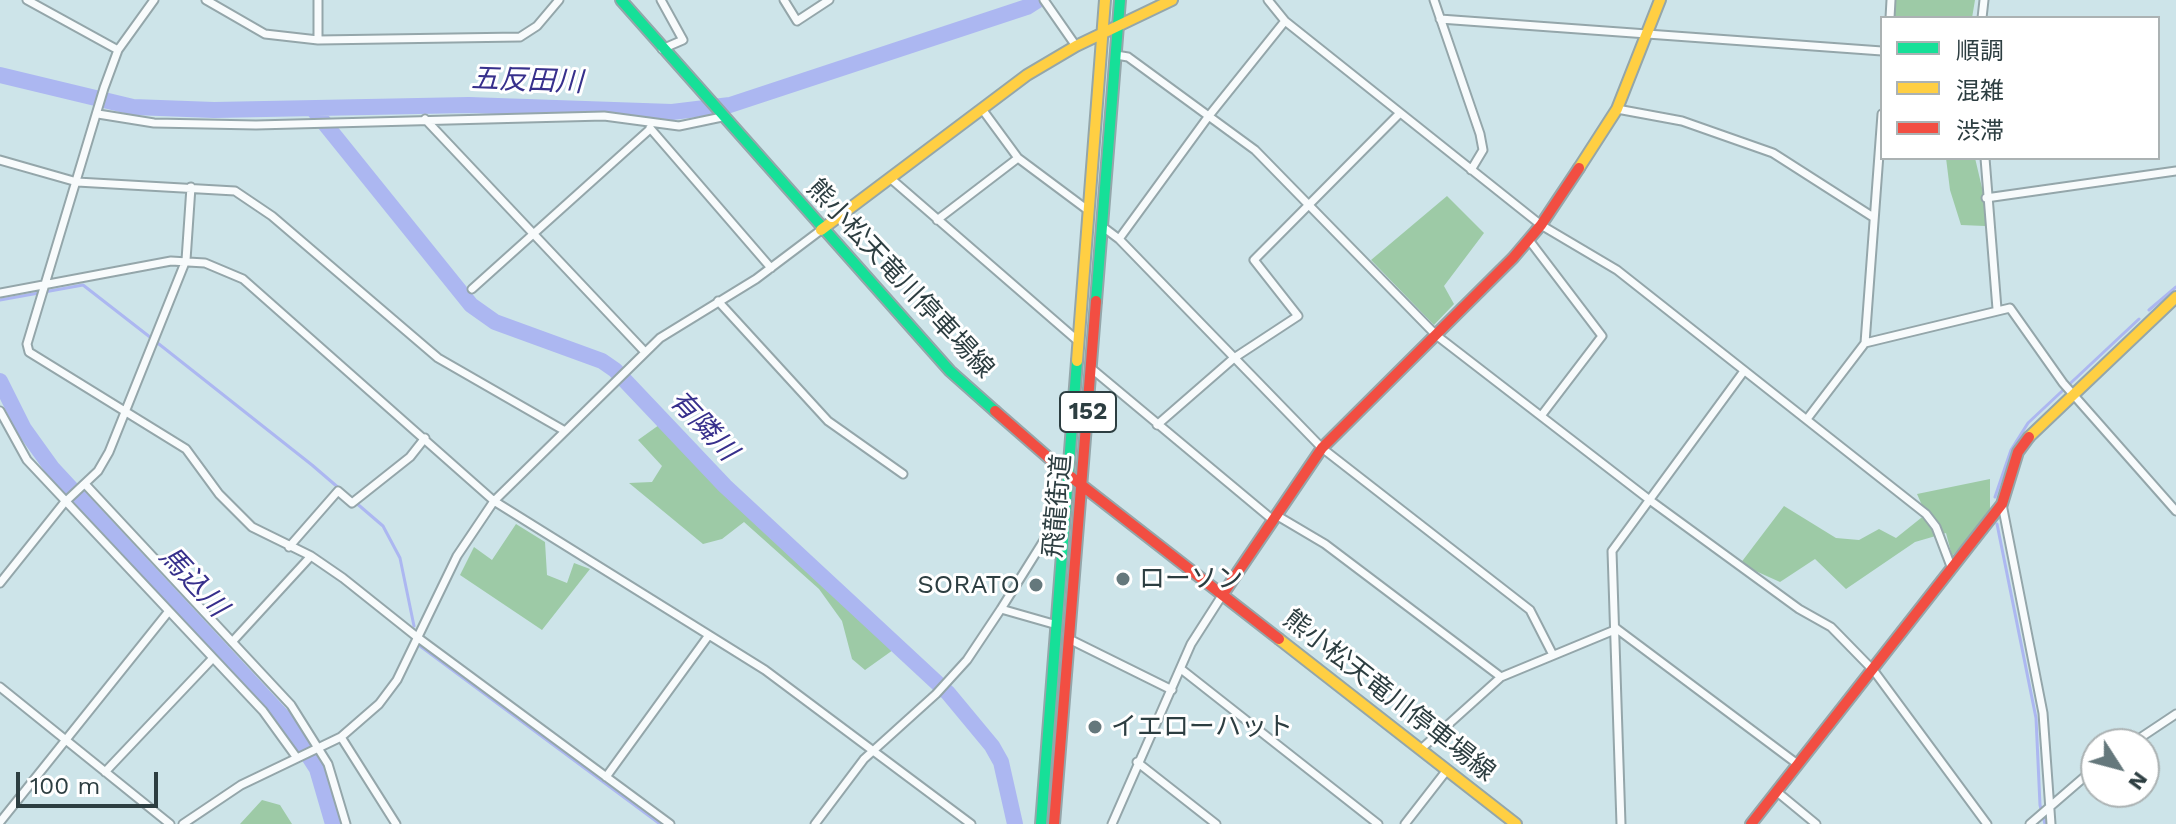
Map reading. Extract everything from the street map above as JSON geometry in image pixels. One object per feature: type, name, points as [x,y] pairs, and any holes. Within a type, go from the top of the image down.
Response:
[{"type":"main road","name":"熊小松天竜川停車場線","points":[[621,0],[821,230],[950,371],[1066,473],[1081,481],[1516,824]]},
{"type":"main road","name":"飛龍街道","points":[[1041,824],[1066,473],[1091,213],[1105,0]]},
{"type":"main road","name":"飛龍街道","points":[[1054,824],[1120,0]]},
{"type":"main road","points":[[821,230],[1027,75],[1076,46],[1172,0]]},
{"type":"main road","points":[[1223,594],[1322,448],[1541,225],[1617,109],[1660,0]]},
{"type":"main road","points":[[1751,824],[1796,763],[1953,572],[2002,504],[2018,452],[2036,426],[2068,388],[2176,297]]},
{"type":"street","points":[[27,0],[118,50]]},
{"type":"street","points":[[154,0],[118,50],[104,88],[27,344],[29,352],[186,449],[219,494],[252,527],[311,556],[670,824]]},
{"type":"street","points":[[206,0],[265,34],[318,40],[520,37],[537,26],[559,0]]},
{"type":"street","points":[[318,0],[318,40]]},
{"type":"street","points":[[661,0],[683,40],[662,49]]},
{"type":"street","points":[[784,0],[797,21],[829,0]]},
{"type":"street","points":[[1268,0],[1285,21],[1541,225],[1617,270],[1926,514],[1936,527],[1953,572]]},
{"type":"street","points":[[1434,0],[1480,134],[1483,150],[1471,170]]},
{"type":"street","points":[[1046,2],[1076,46]]},
{"type":"street","points":[[1440,19],[1880,51]]},
{"type":"street","points":[[1119,239],[1208,117],[1285,21]]},
{"type":"street","points":[[1116,55],[1128,57],[1255,150],[1436,335],[1651,501],[1799,609],[1831,627],[1874,671],[1987,824]]},
{"type":"street","points":[[982,109],[1018,158],[1091,213]]},
{"type":"street","points":[[1617,109],[1682,121],[1773,153],[1873,217]]},
{"type":"street","points":[[1157,425],[1234,358],[1298,316],[1254,260],[1400,113]]},
{"type":"street","points":[[98,114],[154,123],[604,116],[650,126],[679,126],[721,115]]},
{"type":"street","points":[[425,119],[645,352]]},
{"type":"street","points":[[472,289],[650,126]]},
{"type":"street","points":[[650,126],[771,268]]},
{"type":"street","points":[[1807,419],[1865,343],[1880,137]]},
{"type":"street","points":[[937,220],[1018,158]]},
{"type":"street","points":[[0,160],[77,182],[235,191],[250,200],[438,358],[565,431]]},
{"type":"street","points":[[1985,160],[1997,309]]},
{"type":"street","points":[[1986,198],[2176,171]]},
{"type":"street","points":[[890,178],[1080,342]]},
{"type":"street","points":[[0,583],[109,452],[186,260],[191,187]]},
{"type":"street","points":[[1101,226],[1119,239],[1322,448],[1530,610],[1553,655]]},
{"type":"street","points":[[183,824],[241,785],[341,737],[379,704],[397,680],[457,556],[494,501],[675,326],[771,268],[821,230]]},
{"type":"street","points":[[1529,240],[1602,336],[1541,416]]},
{"type":"street","points":[[0,293],[186,260],[223,269],[260,291],[494,501],[765,670],[971,824]]},
{"type":"street","points":[[718,301],[828,421],[903,474]]},
{"type":"street","points":[[1865,343],[2010,308],[2068,388],[2176,511]]},
{"type":"street","points":[[1092,369],[1157,425],[1274,517],[1325,544],[1501,677]]},
{"type":"street","points":[[1621,824],[1616,750],[1617,629],[1612,551],[1744,371]]},
{"type":"street","points":[[0,411],[27,460],[64,503],[263,711],[297,758]]},
{"type":"street","points":[[289,547],[338,491],[355,499],[395,469],[425,438]]},
{"type":"street","points":[[84,484],[291,705],[318,748],[338,790],[346,824]]},
{"type":"street","points":[[2002,504],[2043,713],[2044,811],[2051,824]]},
{"type":"street","points":[[815,824],[874,749],[948,682],[1001,609],[1046,537],[1063,519]]},
{"type":"street","points":[[232,642],[311,556]]},
{"type":"street","points":[[1112,824],[1137,762],[1203,623],[1223,594]]},
{"type":"street","points":[[1001,609],[1057,625]]},
{"type":"street","points":[[0,822],[3,811],[65,743],[169,611]]},
{"type":"street","points":[[1421,749],[1501,677],[1617,629]]},
{"type":"street","points":[[1617,629],[1796,763]]},
{"type":"street","points":[[606,777],[709,635]]},
{"type":"street","points":[[1069,639],[1172,690]]},
{"type":"street","points":[[105,772],[213,658]]},
{"type":"street","points":[[1181,669],[1378,824]]},
{"type":"street","points":[[0,687],[65,743],[170,824]]},
{"type":"street","points":[[2155,728],[2176,714]]},
{"type":"street","points":[[341,737],[396,824]]},
{"type":"street","points":[[1137,762],[1216,824]]},
{"type":"street","points":[[1405,824],[1447,770]]},
{"type":"street","points":[[2030,824],[2080,781]]},
{"type":"street","points":[[1776,791],[1816,824]]},
{"type":"green space","points":[[1891,0],[1975,0],[1972,16],[1890,16]]},
{"type":"green space","points":[[1946,160],[1975,160],[1987,209],[1985,226],[1961,225],[1950,190]]},
{"type":"green space","points":[[1447,196],[1484,233],[1444,286],[1454,304],[1434,325],[1371,260]]},
{"type":"green space","points":[[659,425],[893,650],[865,670],[852,659],[842,621],[819,589],[744,522],[722,539],[703,544],[629,483],[652,482],[662,466],[638,440]]},
{"type":"green space","points":[[1990,479],[1990,514],[1952,556],[1946,533],[1915,542],[1846,589],[1815,559],[1780,582],[1740,564],[1784,506],[1836,538],[1859,540],[1879,529],[1896,538],[1926,514],[1917,494]]},
{"type":"green space","points":[[516,524],[545,542],[547,575],[567,583],[574,563],[590,569],[542,630],[460,575],[474,547],[492,560]]},
{"type":"green space","points":[[262,800],[280,805],[292,824],[240,824]]},
{"type":"waterway","name":"五反田川","points":[[0,75],[133,107],[214,110],[469,105],[672,112],[730,105],[1027,7],[1038,0]]},
{"type":"waterway","name":"有隣川","points":[[313,109],[471,305],[495,322],[602,361],[615,370],[725,486],[948,693],[992,746],[1001,762],[1015,824]]},
{"type":"waterway","points":[[0,300],[83,285],[164,348],[312,465],[383,526],[400,558],[414,626]]},
{"type":"waterway","points":[[2149,310],[2176,287]]},
{"type":"waterway","points":[[1995,497],[2011,450],[2028,423],[2139,319]]},
{"type":"waterway","name":"馬込川","points":[[0,381],[24,429],[52,468],[284,718],[317,769],[333,824]]},
{"type":"waterway","points":[[1997,524],[2036,718],[2040,805],[2045,824]]},
{"type":"waterway","points":[[420,646],[660,824]]},
{"type":"traffic: fast","points":[[621,0],[950,371],[995,411]]},
{"type":"traffic: fast","points":[[1096,301],[1120,0]]},
{"type":"traffic: fast","points":[[1041,824],[1077,361]]},
{"type":"traffic: slow","points":[[1077,361],[1105,0]]},
{"type":"traffic: slow","points":[[821,230],[1027,75],[1076,46],[1172,0]]},
{"type":"traffic: slow","points":[[1579,168],[1617,109],[1660,0]]},
{"type":"traffic: slow","points":[[2029,437],[2176,297]]},
{"type":"traffic: slow","points":[[1279,639],[1516,824]]},
{"type":"traffic: jam","points":[[1223,594],[1322,448],[1513,258],[1541,225],[1579,168]]},
{"type":"traffic: jam","points":[[1054,824],[1096,301]]},
{"type":"traffic: jam","points":[[995,411],[1066,473],[1279,639]]},
{"type":"traffic: jam","points":[[1751,824],[2002,504],[2018,452],[2029,437]]},
{"type":"place","name":"ローソン","points":[[1123,579]]},
{"type":"place","name":"SORATO","points":[[1036,585]]},
{"type":"place","name":"イエローハット","points":[[1095,727]]}]
